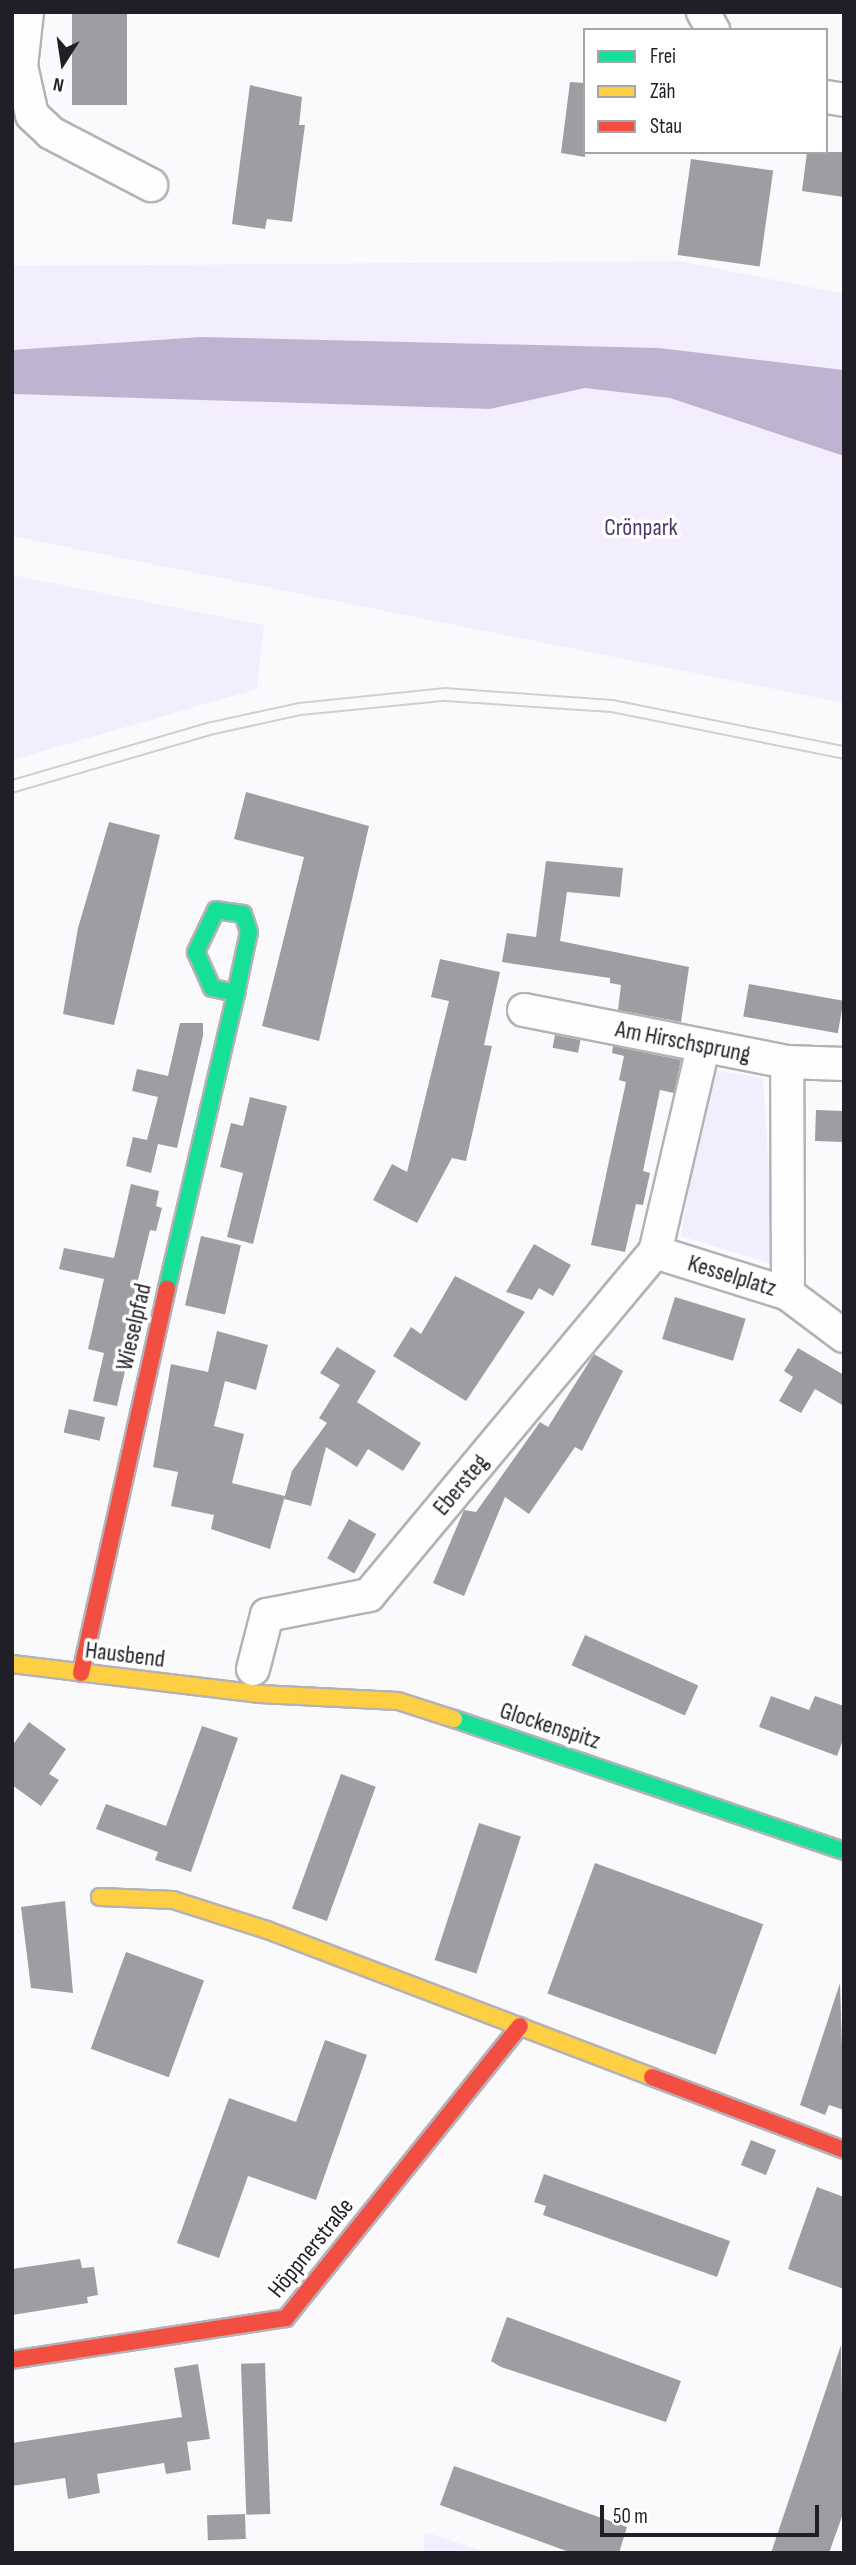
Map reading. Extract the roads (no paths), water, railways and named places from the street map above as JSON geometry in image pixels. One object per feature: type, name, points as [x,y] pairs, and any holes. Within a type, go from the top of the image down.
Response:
[{"type":"street","points":[[27,12],[21,66],[32,115],[51,133],[151,185]]},
{"type":"street","points":[[703,12],[712,28]]},
{"type":"street","name":"Wieselpfad","points":[[81,1673],[236,993],[249,932],[243,914],[216,910],[196,953],[212,988],[236,993]]},
{"type":"street","name":"Am Hirschsprung","points":[[524,1010],[703,1048],[787,1062],[844,1064]]},
{"type":"street","name":"Kesselplatz","points":[[703,1048],[656,1252],[788,1294],[787,1062]]},
{"type":"street","name":"Ebersteg","points":[[243,1680],[267,1615],[369,1595],[656,1252]]},
{"type":"street","points":[[788,1294],[844,1336]]},
{"type":"street","name":"Hausbend","points":[[12,1664],[81,1673],[243,1680]]},
{"type":"street","name":"Glockenspitz","points":[[243,1680],[398,1701],[671,1788],[844,1851]]},
{"type":"street","points":[[100,1897],[173,1900],[267,1930],[844,2150]]},
{"type":"street","name":"Höppnerstraße","points":[[12,2360],[286,2318],[520,2026]]},
{"type":"tram line","points":[[12,780],[207,723],[299,703],[445,688],[613,700],[844,746]]},
{"type":"tram line","points":[[12,793],[210,735],[301,715],[445,701],[611,712],[844,759]]},
{"type":"park label","name":"Crönpark","points":[[641,528]]}]
